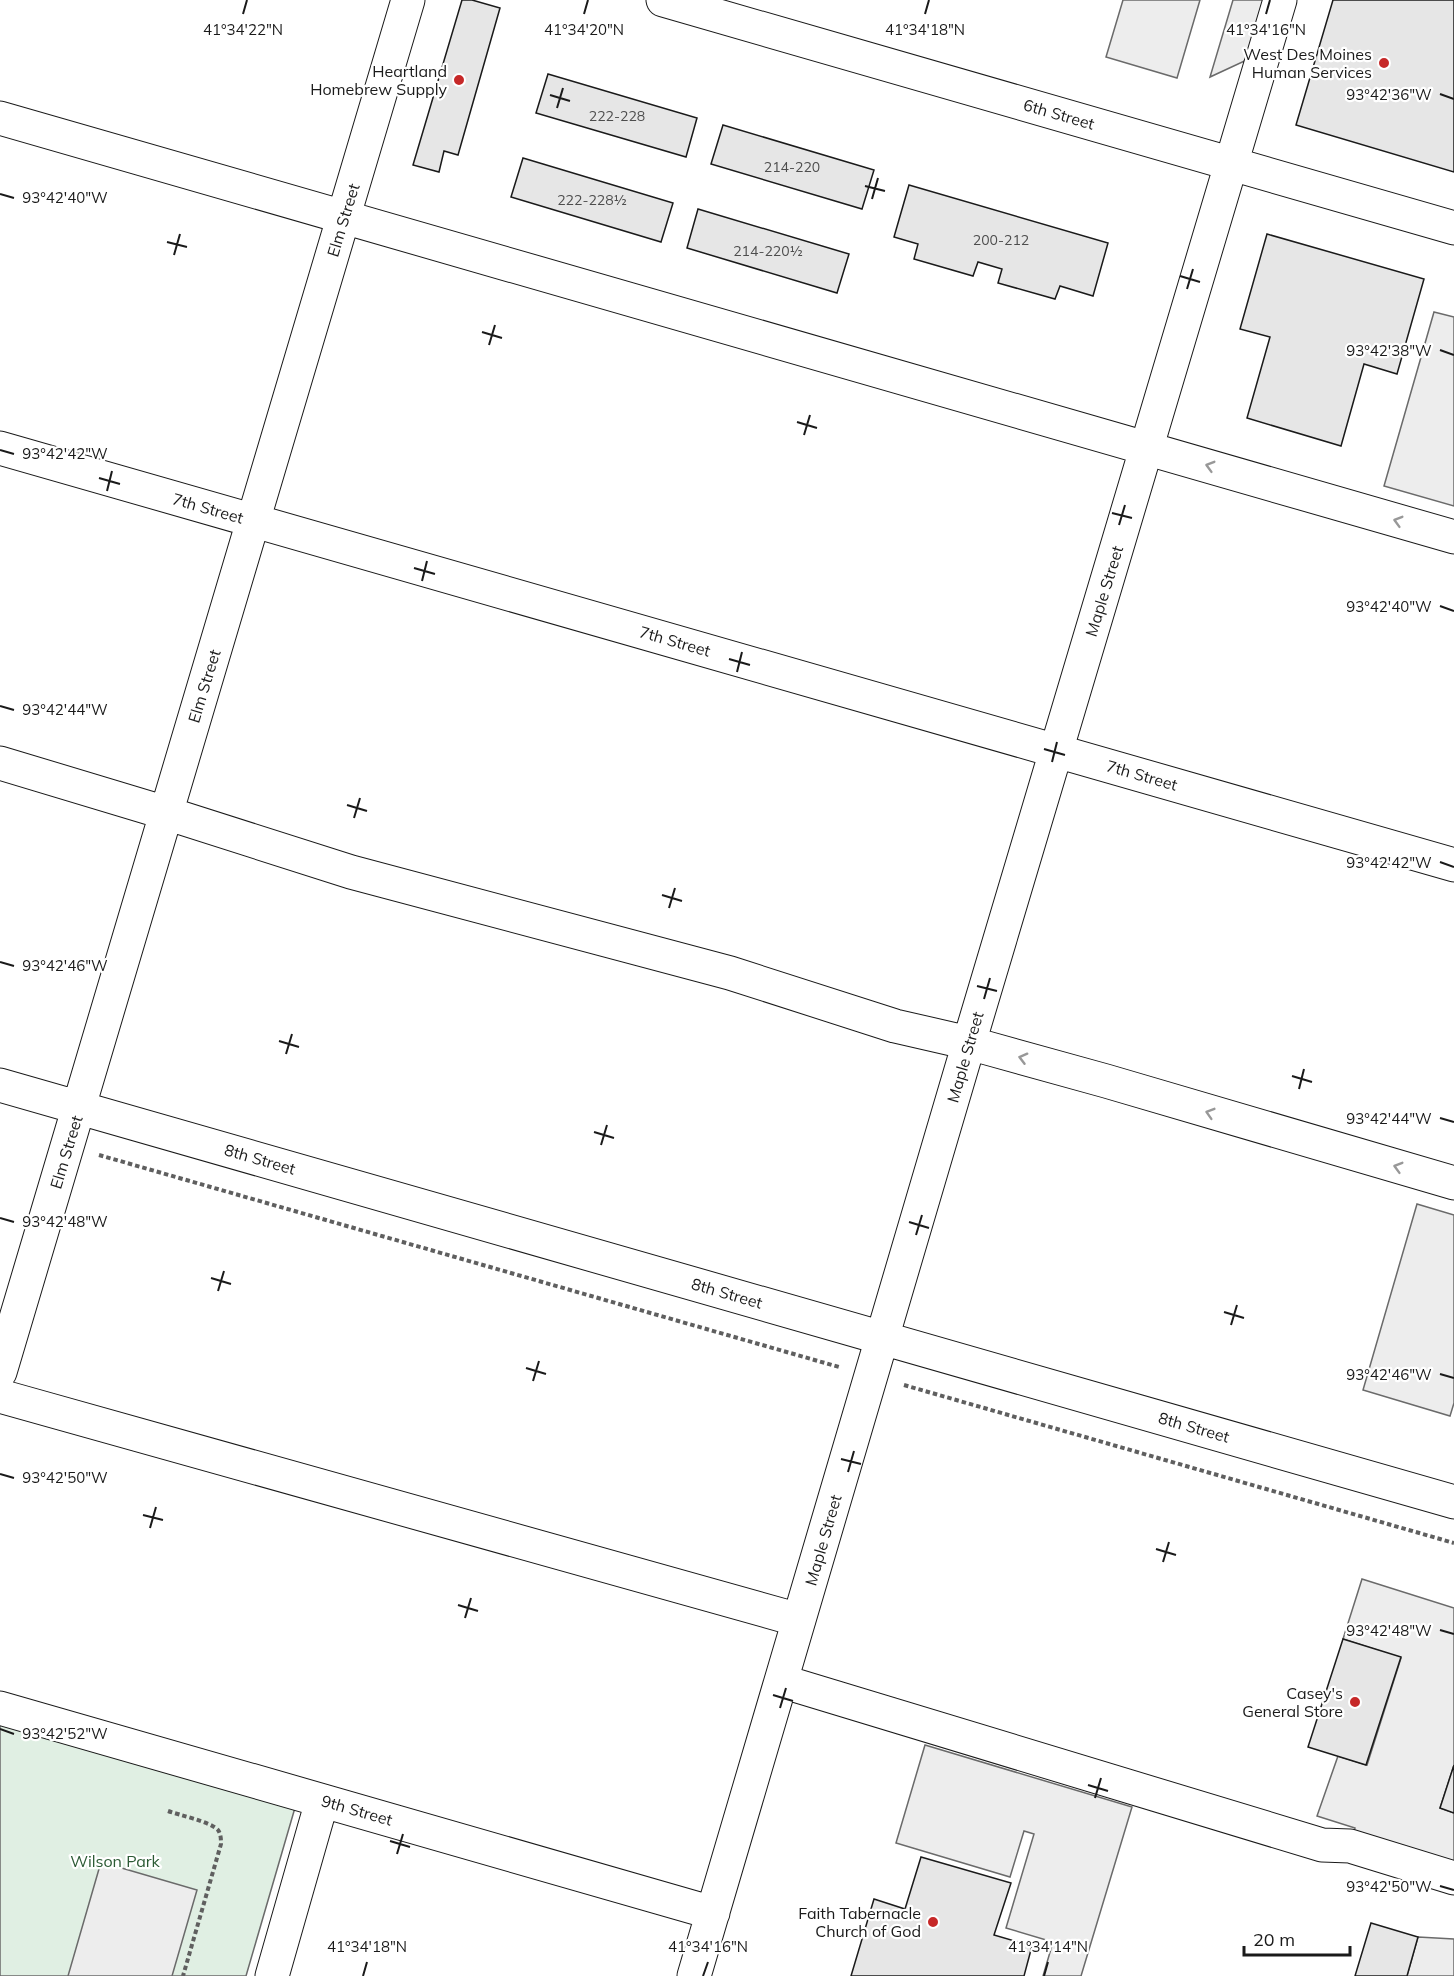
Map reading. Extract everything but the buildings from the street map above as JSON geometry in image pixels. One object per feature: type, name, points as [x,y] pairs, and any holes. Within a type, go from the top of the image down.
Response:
[{"type":"street","name":"Elm Street","points":[[0,1372],[408,0]]},
{"type":"street","name":"6th Street","points":[[663,0],[1454,228]]},
{"type":"street","name":"Maple Street","points":[[694,1976],[1280,0]]},
{"type":"street","points":[[0,118],[1454,537]]},
{"type":"street","name":"7th Street","points":[[0,448],[1454,865]]},
{"type":"street","points":[[0,763],[351,872],[730,973],[895,1026],[969,1043],[1454,1183]]},
{"type":"street","name":"8th Street","points":[[0,1085],[1454,1502]]},
{"type":"street","points":[[0,1396],[800,1620]]},
{"type":"street","points":[[781,1682],[1322,1845],[1350,1846],[1454,1878]]},
{"type":"street","name":"9th Street","points":[[0,1708],[713,1912]]},
{"type":"street","points":[[272,1976],[322,1801]]},
{"type":"path","points":[[93,1153],[848,1369]]},
{"type":"path","points":[[897,1383],[1454,1543]]},
{"type":"path","points":[[168,1811],[218,1830],[221,1844],[183,1976]]},
{"type":"green space","name":"Wilson Park","points":[[0,1708],[299,1794],[246,1976],[0,1976]]},
{"type":"shaded area","points":[[1123,0],[1200,0],[1177,78],[1106,57]]},
{"type":"shaded area","points":[[1233,0],[1280,0],[1264,52],[1210,77]]},
{"type":"shaded area","points":[[1434,312],[1454,317],[1454,506],[1384,486]]},
{"type":"shaded area","points":[[1417,1204],[1454,1215],[1454,1403],[1450,1416],[1363,1390]]},
{"type":"shaded area","points":[[1362,1579],[1454,1608],[1454,1765],[1440,1808],[1454,1813],[1454,1878],[1350,1846],[1355,1828],[1317,1816],[1338,1756],[1367,1765],[1401,1658],[1343,1639]]},
{"type":"shaded area","points":[[925,1745],[1132,1807],[1081,1976],[1043,1976],[1053,1942],[1006,1928],[1034,1834],[1024,1831],[1010,1877],[896,1843]]},
{"type":"shaded area","points":[[101,1862],[197,1890],[172,1976],[68,1976]]},
{"type":"shaded area","points":[[1418,1937],[1454,1939],[1454,1976],[1407,1976]]},
{"type":"place","name":"West Des Moines Human Services","points":[[1384,63]]},
{"type":"place","name":"Heartland Homebrew Supply","points":[[459,80]]},
{"type":"place","name":"Casey's General Store","points":[[1355,1702]]},
{"type":"place","name":"Faith Tabernacle Church of God","points":[[933,1922]]}]
